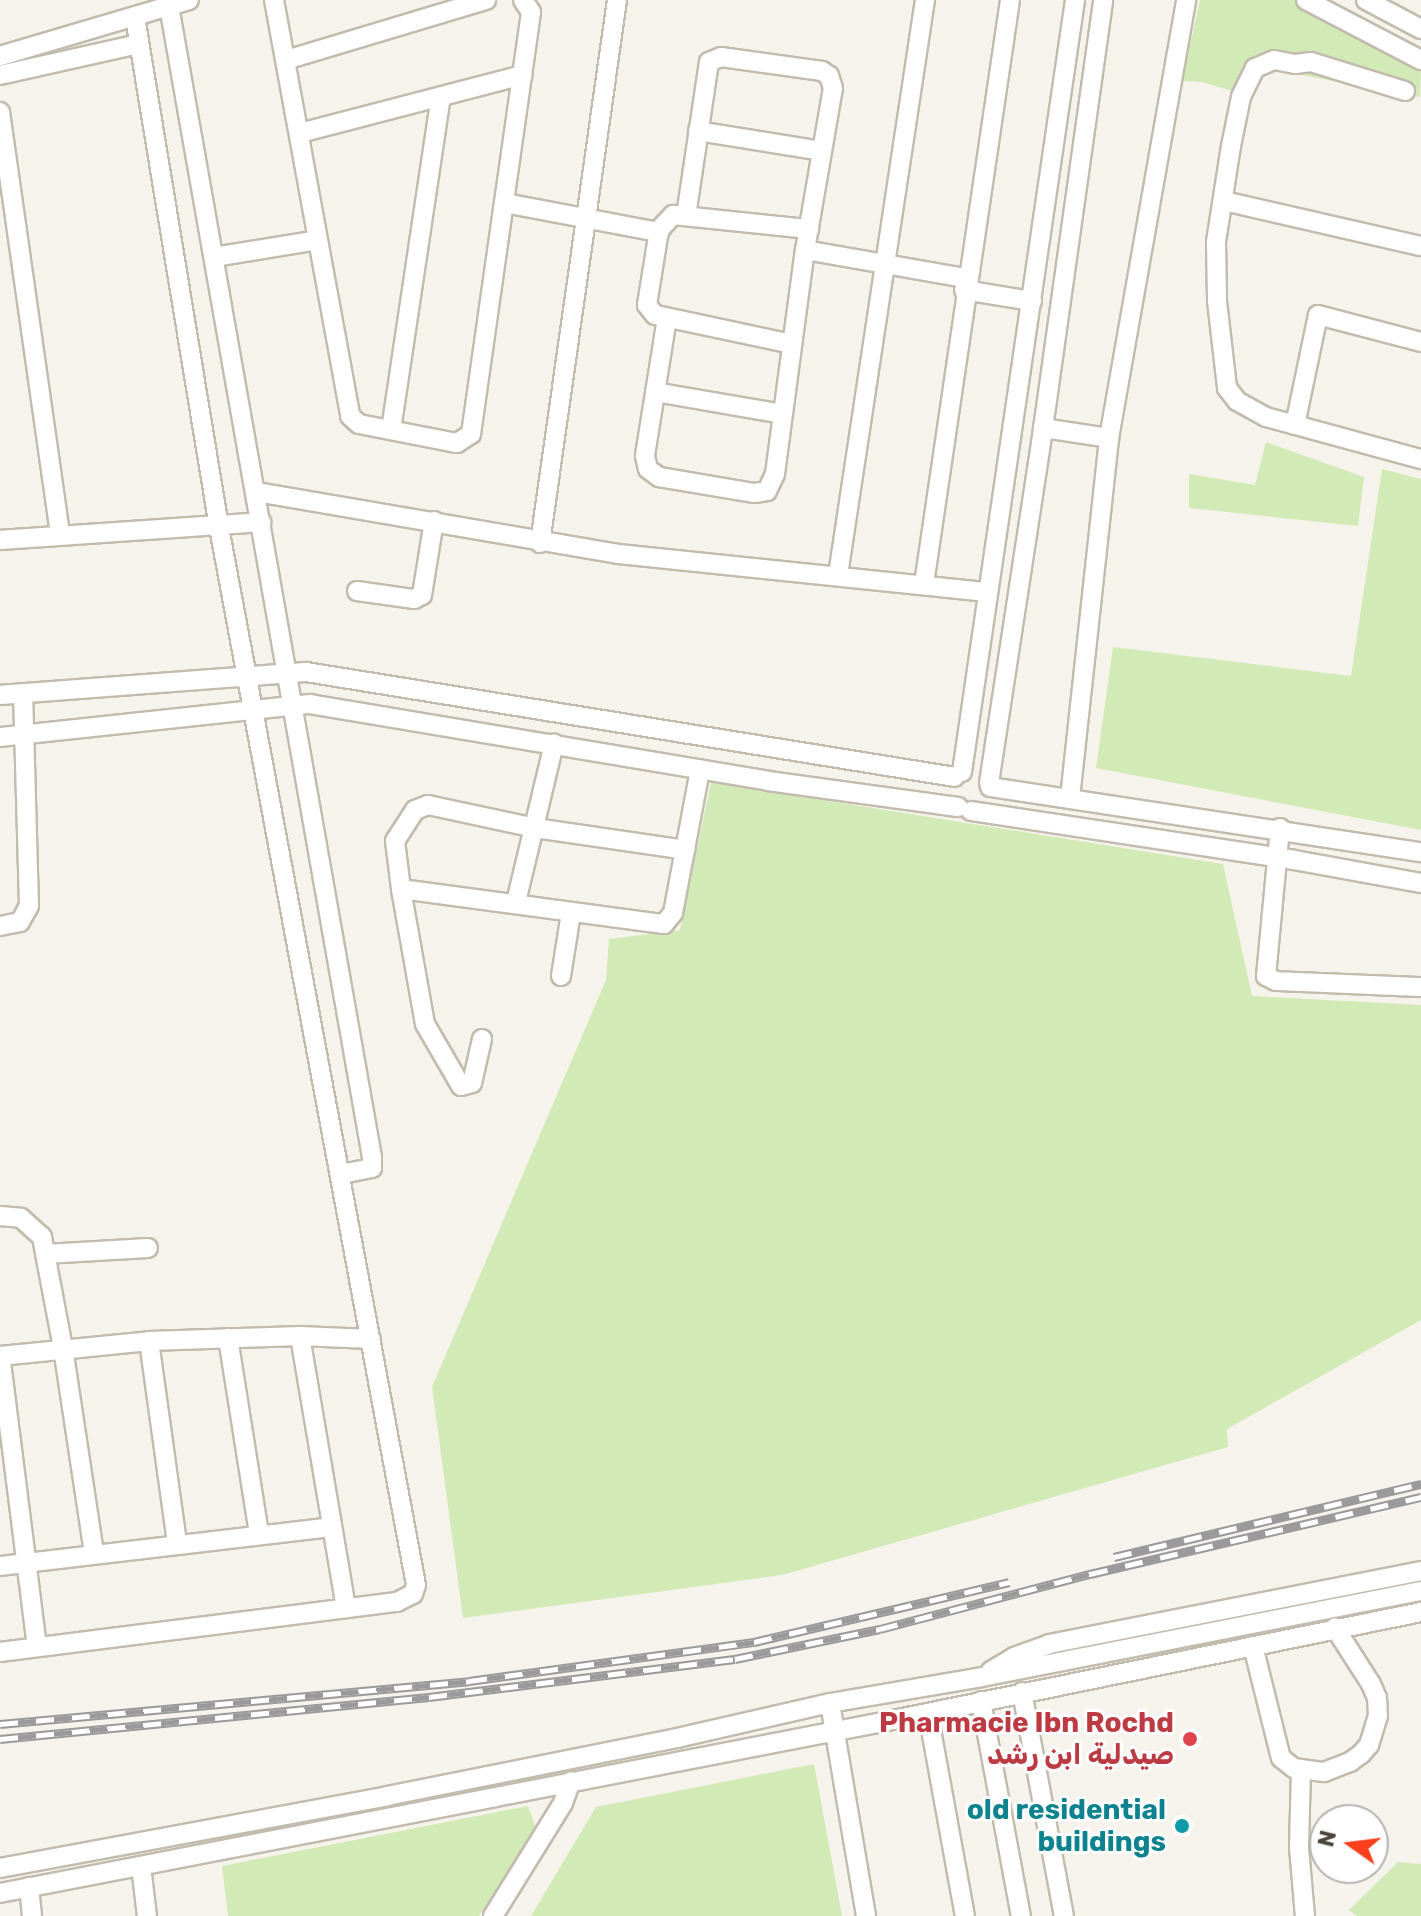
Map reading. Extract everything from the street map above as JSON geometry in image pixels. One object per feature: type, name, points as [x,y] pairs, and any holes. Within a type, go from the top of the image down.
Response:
[{"type":"street","points":[[0,56],[189,0]]},
{"type":"street","points":[[274,0],[347,410],[359,424],[457,443],[471,434],[531,12],[523,0]]},
{"type":"street","points":[[286,60],[486,0]]},
{"type":"street","points":[[540,543],[617,0]]},
{"type":"street","points":[[838,575],[925,0]]},
{"type":"street","points":[[924,584],[965,284],[1010,0]]},
{"type":"street","points":[[964,809],[950,796],[958,774],[988,592],[1075,0]]},
{"type":"street","points":[[964,809],[988,800],[1103,0]]},
{"type":"street","points":[[1070,798],[1109,438],[1186,0]]},
{"type":"street","points":[[1366,0],[1421,29]]},
{"type":"street","points":[[1314,2],[1421,60]]},
{"type":"street","points":[[169,6],[256,492],[290,706],[372,1157],[372,1168],[340,1174]]},
{"type":"street","points":[[0,1652],[406,1600],[416,1585],[219,527],[135,17]]},
{"type":"street","points":[[0,75],[139,44]]},
{"type":"street","points":[[667,318],[645,462],[653,474],[755,493],[767,491],[774,481],[805,250],[833,84],[829,76],[822,71],[726,57],[712,59],[707,66],[686,215]]},
{"type":"street","points":[[1405,91],[1311,62],[1274,60],[1255,68],[1241,97],[1216,257],[1227,388],[1237,401],[1255,413],[1421,459]]},
{"type":"street","points":[[300,133],[523,75]]},
{"type":"street","points":[[391,430],[441,97]]},
{"type":"street","points":[[0,112],[60,535]]},
{"type":"street","points":[[698,131],[821,151]]},
{"type":"street","points":[[1224,201],[1421,246]]},
{"type":"street","points":[[505,203],[659,232]]},
{"type":"street","points":[[792,344],[655,315],[647,305],[659,232],[667,219],[686,215],[809,229]]},
{"type":"street","points":[[214,257],[318,240]]},
{"type":"street","points":[[805,250],[885,264],[1032,301]]},
{"type":"street","points":[[1295,425],[1318,315],[1421,342]]},
{"type":"street","points":[[655,392],[782,414]]},
{"type":"street","points":[[1016,407],[1032,403],[1043,428]]},
{"type":"street","points":[[1043,428],[1109,438]]},
{"type":"street","points":[[1012,439],[1025,447],[1043,428]]},
{"type":"street","points":[[256,492],[434,521],[540,543],[662,559],[988,592]]},
{"type":"street","points":[[357,591],[414,599],[422,595],[434,521]]},
{"type":"street","points":[[0,540],[261,522]]},
{"type":"street","points":[[0,695],[285,672],[317,673],[773,747],[958,774],[974,771],[989,785],[1421,852]]},
{"type":"street","points":[[0,926],[20,922],[29,906],[23,693]]},
{"type":"street","points":[[0,737],[320,705],[768,781],[1276,857],[1421,883]]},
{"type":"street","points":[[516,902],[535,828],[545,743],[542,710]]},
{"type":"street","points":[[768,781],[773,747]]},
{"type":"street","points":[[401,889],[664,924],[673,913],[700,770]]},
{"type":"street","points":[[482,1039],[472,1083],[461,1086],[425,1024],[401,889],[395,841],[415,810],[428,805],[535,828],[685,850]]},
{"type":"street","points":[[1280,828],[1266,976],[1276,981],[1421,987]]},
{"type":"street","points":[[561,976],[571,913]]},
{"type":"street","points":[[0,1216],[21,1218],[42,1237],[63,1348],[94,1554]]},
{"type":"street","points":[[45,1254],[148,1248]]},
{"type":"street","points":[[37,1647],[0,1356],[149,1341],[300,1336],[371,1339]]},
{"type":"street","points":[[300,1336],[346,1608]]},
{"type":"street","points":[[228,1338],[259,1533]]},
{"type":"street","points":[[149,1341],[177,1544]]},
{"type":"street","points":[[0,1566],[259,1533],[331,1527]]},
{"type":"street","points":[[982,1677],[1014,1657],[1049,1644],[1421,1571]]},
{"type":"street","points":[[0,1868],[417,1790],[677,1738],[830,1703],[982,1677],[1421,1591]]},
{"type":"street","points":[[0,1893],[928,1713],[1421,1612]]},
{"type":"street","points":[[1253,1646],[1276,1746],[1287,1764],[1301,1770],[1324,1772],[1350,1762],[1369,1745],[1375,1730],[1377,1698],[1335,1628]]},
{"type":"street","points":[[1022,1692],[1064,1916]]},
{"type":"street","points":[[981,1701],[1021,1916]]},
{"type":"street","points":[[830,1703],[866,1916]]},
{"type":"street","points":[[928,1713],[965,1916]]},
{"type":"street","points":[[1301,1770],[1299,1848],[1305,1916]]},
{"type":"street","points":[[493,1916],[563,1803],[571,1781]]},
{"type":"street","points":[[141,1866],[147,1916]]},
{"type":"street","points":[[29,1887],[32,1916]]},
{"type":"green space","points":[[1200,0],[1299,0],[1421,65],[1420,97],[1268,69],[1251,97],[1202,82],[1182,81]]},
{"type":"green space","points":[[1266,442],[1364,477],[1358,526],[1189,508],[1189,474],[1255,485]]},
{"type":"green space","points":[[1382,469],[1421,479],[1421,830],[1096,768],[1113,647],[1351,676]]},
{"type":"green space","points":[[711,782],[1223,864],[1252,996],[1421,1005],[1421,1320],[1227,1429],[1228,1447],[782,1575],[463,1618],[432,1387],[606,980],[609,939],[680,930]]},
{"type":"green space","points":[[814,1764],[842,1916],[531,1916],[596,1807]]},
{"type":"green space","points":[[528,1806],[536,1828],[479,1916],[228,1916],[222,1866]]},
{"type":"green space","points":[[1398,1862],[1421,1864],[1421,1916],[1357,1916],[1349,1910],[1376,1884],[1389,1884],[1389,1871]]},
{"type":"railway","points":[[1114,1557],[1421,1484]]},
{"type":"railway","points":[[0,1739],[429,1697],[735,1659],[880,1629],[1090,1574],[1421,1497]]},
{"type":"railway","points":[[0,1724],[469,1681],[754,1642],[1009,1582]]},
{"type":"place","name":"Pharmacie Ibn Rochd صيدلية ابن رشد","points":[[1190,1739]]},
{"type":"place","name":"old residential buildings","points":[[1182,1826]]}]
